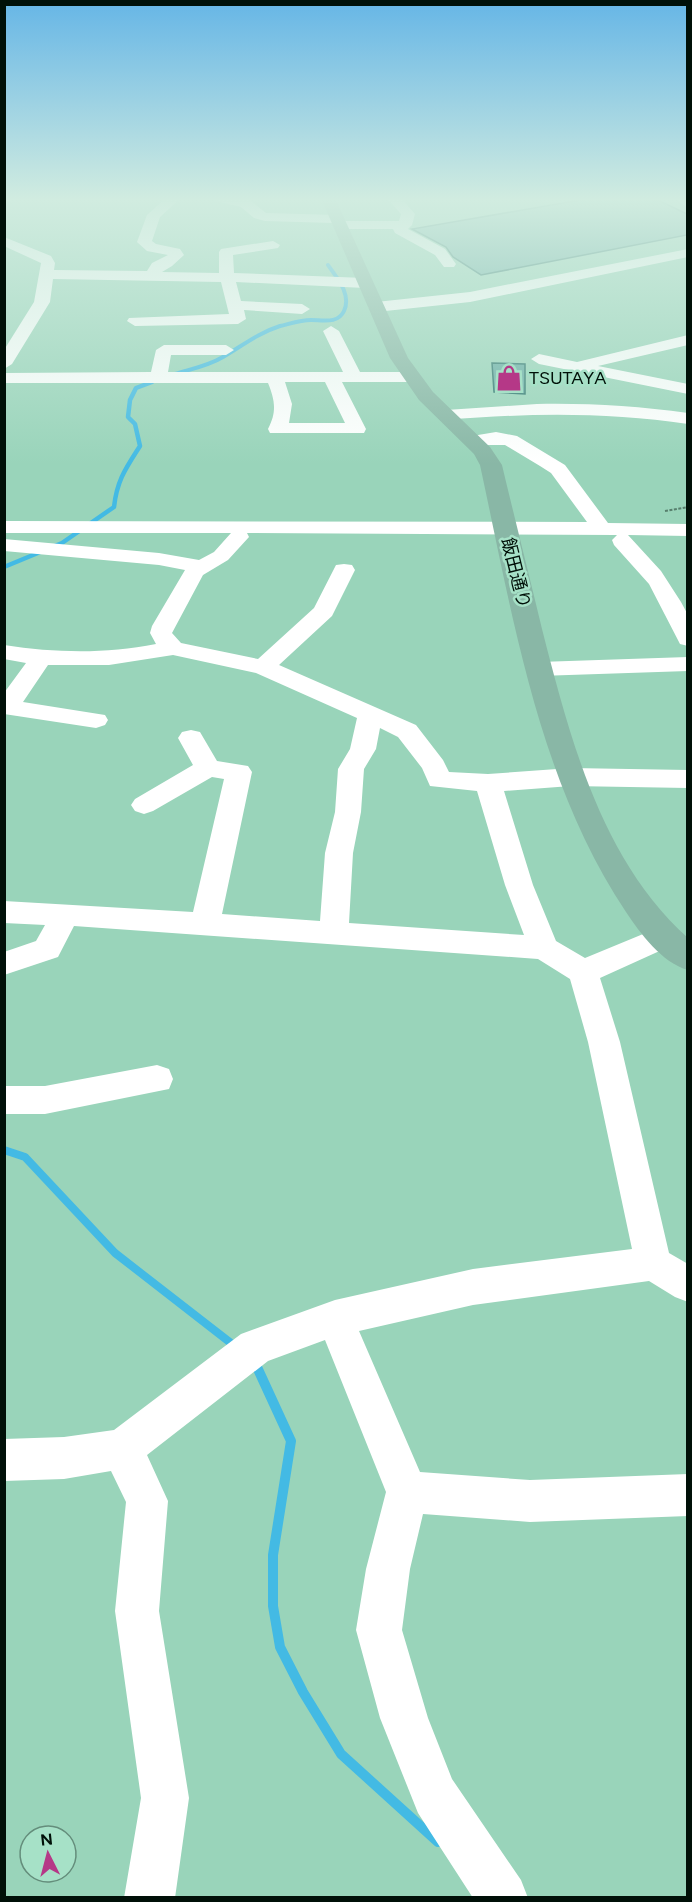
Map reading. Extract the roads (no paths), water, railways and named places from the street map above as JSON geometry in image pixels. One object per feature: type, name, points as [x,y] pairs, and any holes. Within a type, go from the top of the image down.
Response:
[{"type":"main road","name":"飯田通り","points":[[367,287],[399,358],[410,376],[483,451],[491,465],[548,709],[571,777],[590,820],[626,887],[644,913],[687,958]]},
{"type":"street","points":[[4,364],[42,302],[44,287]]},
{"type":"street","points":[[135,321],[238,319],[229,287]]},
{"type":"street","points":[[376,307],[470,297],[521,287]]},
{"type":"street","points":[[234,305],[302,309]]},
{"type":"street","points":[[331,331],[354,377]]},
{"type":"street","points":[[575,366],[687,340]]},
{"type":"street","points":[[158,378],[164,350],[226,350]]},
{"type":"street","points":[[539,359],[687,389]]},
{"type":"street","points":[[617,375],[657,365]]},
{"type":"street","points":[[4,378],[410,376]]},
{"type":"street","points":[[275,378],[284,401],[285,417],[278,429],[357,429],[331,378]]},
{"type":"street","points":[[446,415],[507,409],[578,409],[644,412],[687,419]]},
{"type":"street","points":[[473,441],[496,438],[510,440],[558,469],[603,528]]},
{"type":"street","points":[[4,527],[506,533],[622,540],[687,540]]},
{"type":"street","points":[[4,536],[239,537],[506,533],[603,528],[687,530]]},
{"type":"street","points":[[173,648],[165,641],[161,633],[163,626],[195,571],[221,556],[239,537]]},
{"type":"street","points":[[622,540],[626,550],[647,568],[662,588],[687,639]]},
{"type":"street","points":[[4,545],[159,559],[204,567]]},
{"type":"street","points":[[263,667],[324,611],[344,570]]},
{"type":"street","points":[[4,652],[41,659],[123,659],[173,648],[263,667],[407,731],[434,766],[439,780],[488,783],[571,777],[687,779]]},
{"type":"street","points":[[41,659],[7,707],[96,720]]},
{"type":"street","points":[[539,669],[687,664]]},
{"type":"street","points":[[334,933],[339,853],[348,812],[351,769],[363,749],[370,715]]},
{"type":"street","points":[[191,738],[208,768]]},
{"type":"street","points":[[144,806],[208,768],[239,772],[205,924]]},
{"type":"street","points":[[488,783],[519,885],[544,948]]},
{"type":"street","points":[[4,912],[66,914],[544,948],[583,972],[604,1042],[653,1263]]},
{"type":"street","points":[[4,964],[46,949],[66,914]]},
{"type":"street","points":[[583,972],[665,936]]},
{"type":"street","points":[[4,1100],[45,1100],[157,1080]]},
{"type":"street","points":[[4,1460],[64,1458],[122,1449],[255,1347],[334,1318],[473,1287],[653,1263],[687,1285]]},
{"type":"street","points":[[334,1318],[406,1492],[388,1569],[380,1630],[404,1718],[435,1796],[502,1898]]},
{"type":"street","points":[[122,1449],[147,1502],[137,1611],[165,1798],[149,1898]]},
{"type":"street","points":[[406,1492],[530,1501],[687,1495]]},
{"type":"waterway","points":[[175,374],[217,360],[257,336],[280,326],[303,321],[338,318],[346,305],[342,287]]},
{"type":"waterway","points":[[148,383],[156,380]]},
{"type":"waterway","points":[[4,567],[62,543],[114,507],[120,482],[140,446],[135,424],[128,417],[130,400],[136,388],[152,382]]},
{"type":"waterway","points":[[4,1150],[25,1157],[115,1253],[236,1347]]},
{"type":"waterway","points":[[253,1363],[257,1367],[291,1441],[273,1555],[273,1606],[280,1647],[303,1692],[341,1754],[438,1842]]},
{"type":"place","name":"TSUTAYA","points":[[509,378]]}]
